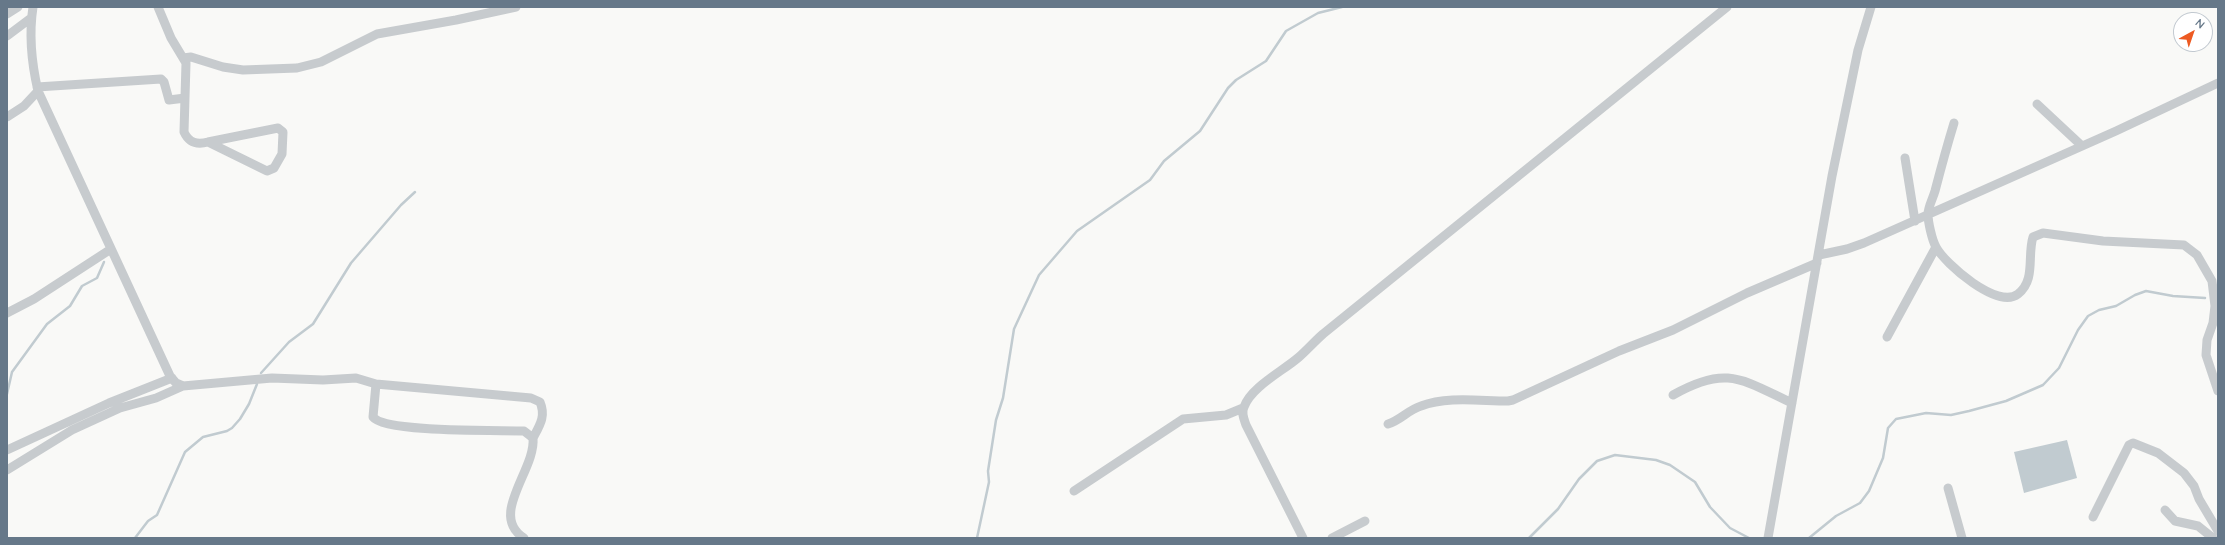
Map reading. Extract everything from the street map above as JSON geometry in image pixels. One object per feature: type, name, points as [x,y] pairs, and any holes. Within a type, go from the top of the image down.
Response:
[{"type":"street","points":[[7,14],[18,7]]},
{"type":"street","points":[[33,7],[32,18],[38,89],[172,378],[176,383],[182,386]]},
{"type":"street","points":[[158,7],[171,38],[186,63],[184,132],[186,136],[195,144],[278,128],[283,132],[284,147],[274,168],[267,172],[208,142]]},
{"type":"street","points":[[183,58],[191,57],[224,67],[243,70],[296,68],[321,62],[377,34],[456,20],[516,7]]},
{"type":"street","points":[[1074,491],[1182,420],[1226,414],[1243,408],[1255,392],[1300,357],[1323,334],[1727,7]]},
{"type":"street","points":[[1768,538],[1818,259],[1858,50],[1871,7]]},
{"type":"street","points":[[7,36],[32,18]]},
{"type":"street","points":[[7,117],[24,106],[38,89],[161,79],[164,82],[169,100],[185,98]]},
{"type":"street","points":[[1388,424],[1400,419],[1414,408],[1428,403],[1514,400],[1618,351],[1673,330],[1818,259],[1864,243],[1915,221],[2218,83]]},
{"type":"street","points":[[2037,104],[2082,146]]},
{"type":"street","points":[[1954,123],[1928,214],[1936,247],[1974,284],[1995,295],[2010,298],[2018,295],[2026,284],[2031,267],[2031,243],[2037,234],[2103,241],[2184,245],[2197,255],[2212,281],[2215,306],[2213,323],[2207,340],[2206,355],[2218,391]]},
{"type":"street","points":[[1905,158],[1915,221]]},
{"type":"street","points":[[1887,337],[1936,247]]},
{"type":"street","points":[[7,313],[34,299],[111,249]]},
{"type":"street","points":[[1673,395],[1692,384],[1725,377],[1745,380],[1792,403]]},
{"type":"street","points":[[7,450],[109,403],[172,378]]},
{"type":"street","points":[[7,470],[72,430],[120,408],[156,398],[182,386],[272,378],[317,380],[356,378],[376,384],[531,398],[540,402],[543,410],[542,421],[533,438],[530,460],[511,508],[511,527],[524,538]]},
{"type":"street","points":[[376,384],[373,417],[382,424],[432,429],[524,431],[533,438]]},
{"type":"street","points":[[1243,408],[1243,415],[1246,425],[1303,538]]},
{"type":"street","points":[[2093,517],[2129,446],[2134,443],[2158,453],[2184,473],[2194,486],[2199,499],[2218,531]]},
{"type":"street","points":[[1948,488],[1962,538]]},
{"type":"street","points":[[2165,510],[2175,521],[2198,526],[2213,538]]},
{"type":"street","points":[[1332,538],[1365,521]]},
{"type":"shaded area","points":[[2067,440],[2077,478],[2024,493],[2014,452]]},
{"type":"waterway","points":[[977,538],[989,482],[988,471],[996,420],[1003,398],[1014,329],[1039,275],[1077,231],[1150,180],[1164,161],[1200,131],[1228,88],[1236,80],[1266,61],[1286,31],[1318,13],[1342,7]]},
{"type":"waterway","points":[[261,373],[289,342],[313,324],[351,263],[401,205],[415,192]]},
{"type":"waterway","points":[[7,394],[12,372],[47,324],[70,306],[82,286],[97,278],[104,262]]},
{"type":"waterway","points":[[1809,538],[1836,516],[1860,503],[1869,491],[1883,458],[1888,428],[1896,419],[1926,413],[1951,415],[1969,411],[2006,401],[2043,385],[2059,368],[2078,330],[2088,316],[2099,310],[2116,306],[2135,295],[2146,291],[2173,296],[2205,298]]},
{"type":"waterway","points":[[135,538],[148,521],[157,515],[185,452],[203,437],[227,431],[232,428],[240,419],[249,404],[257,384]]},
{"type":"waterway","points":[[1529,538],[1558,509],[1579,479],[1597,461],[1615,455],[1656,460],[1670,465],[1695,482],[1710,507],[1730,528],[1749,538]]}]
